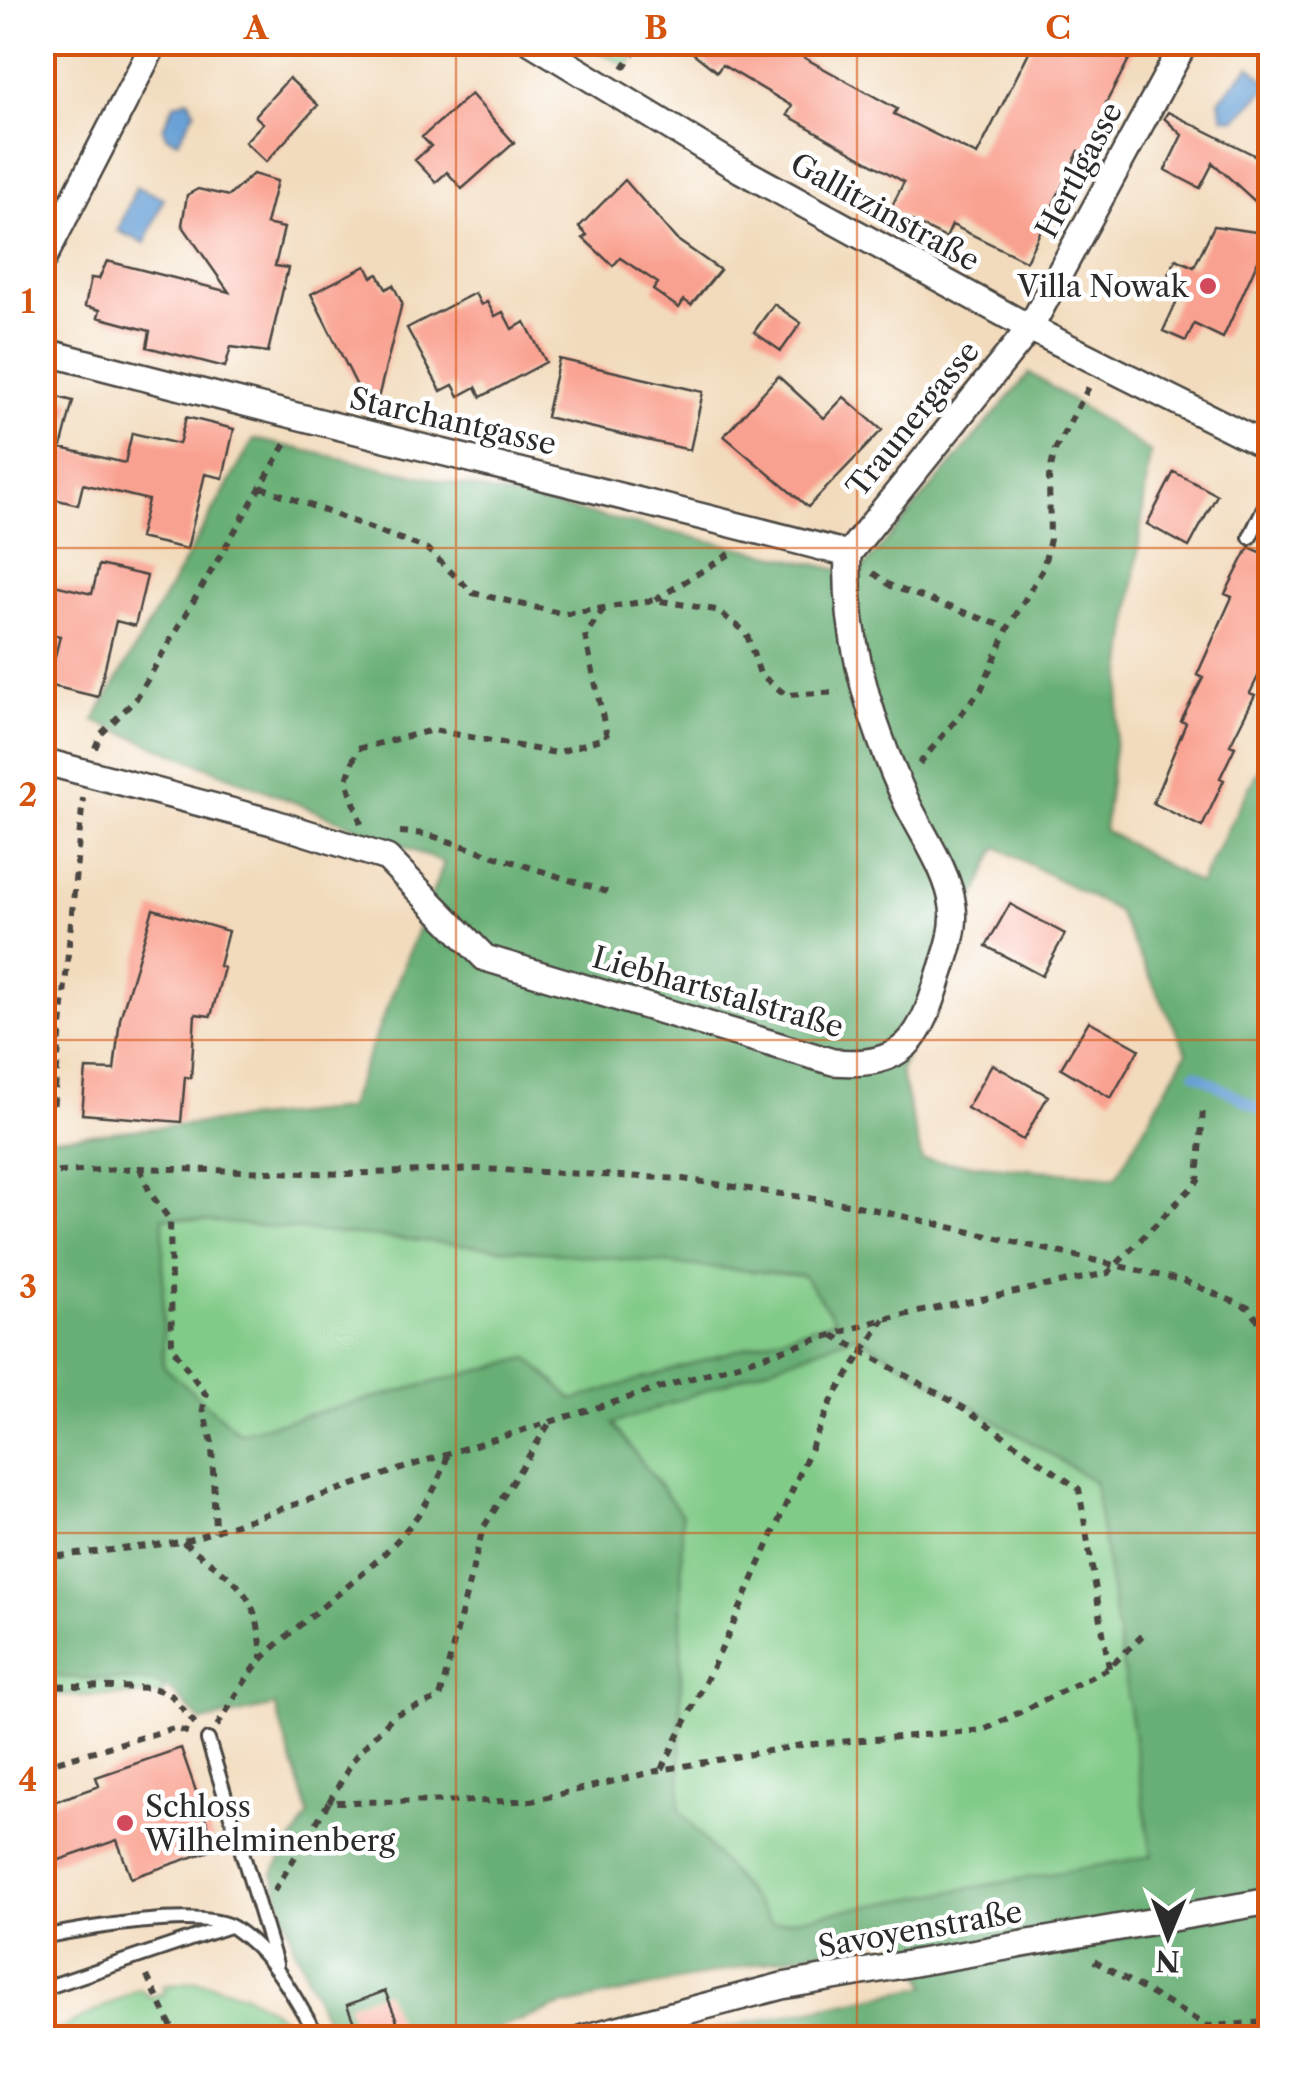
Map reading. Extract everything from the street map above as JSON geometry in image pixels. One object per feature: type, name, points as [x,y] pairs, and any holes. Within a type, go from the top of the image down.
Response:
[{"type":"street","points":[[42,261],[154,42]]},
{"type":"street","name":"Gallitzinstraße","points":[[531,42],[742,170],[1030,328],[1270,448]]},
{"type":"street","name":"Hertlgasse","points":[[1030,328],[1185,42]]},
{"type":"street","name":"Traunergasse","points":[[848,554],[1030,328]]},
{"type":"street","name":"Starchantgasse","points":[[42,351],[848,554]]},
{"type":"street","name":"Liebhartstalstraße","points":[[42,762],[387,858],[485,958],[832,1062],[864,1065],[893,1056],[921,1029],[953,923],[950,894],[896,777],[865,691],[847,585],[848,554]]},
{"type":"street","name":"Savoyenstraße","points":[[584,2038],[782,1986],[1270,1900]]},
{"type":"lane","points":[[1250,537],[1270,495]]},
{"type":"lane","points":[[208,1740],[276,1966],[318,2038]]},
{"type":"lane","points":[[42,1937],[176,1918],[231,1926],[276,1966]]},
{"type":"lane","points":[[42,1989],[231,1926]]},
{"type":"path","points":[[626,64],[640,42]]},
{"type":"path","points":[[896,777],[914,769],[980,690],[1008,628],[1049,554],[1048,477],[1055,450],[1103,362]]},
{"type":"path","points":[[42,1111],[53,1110],[85,774],[100,734],[136,699],[300,419]]},
{"type":"path","points":[[260,487],[427,549],[474,593],[564,614],[655,600],[716,610],[746,632],[760,674],[786,694],[865,691]]},
{"type":"path","points":[[655,600],[763,532]]},
{"type":"path","points":[[848,554],[891,586],[1008,628]]},
{"type":"path","points":[[372,853],[347,780],[357,750],[433,730],[556,753],[607,737],[585,634],[606,608]]},
{"type":"path","points":[[395,832],[426,834],[607,892]]},
{"type":"path","points":[[42,1558],[182,1542],[448,1453],[884,1319],[1108,1273],[1198,1180],[1203,1109]]},
{"type":"path","points":[[140,1168],[150,1194],[170,1220],[172,1346],[206,1395],[203,1410],[212,1443],[215,1532]]},
{"type":"path","points":[[44,1174],[140,1168],[344,1174],[482,1168],[683,1180],[854,1205],[1184,1281],[1249,1308],[1270,1336]]},
{"type":"path","points":[[661,1770],[726,1640],[833,1398],[884,1319]]},
{"type":"path","points":[[832,1335],[964,1408],[1079,1489],[1109,1668]]},
{"type":"path","points":[[261,1912],[355,1756],[394,1715],[440,1698],[483,1528],[549,1423]]},
{"type":"path","points":[[208,1740],[262,1658],[355,1582],[410,1524],[441,1480],[448,1453]]},
{"type":"path","points":[[182,1542],[252,1598],[260,1620],[262,1658]]},
{"type":"path","points":[[329,1802],[532,1801],[661,1770],[802,1745],[984,1730],[1109,1668],[1143,1635]]},
{"type":"path","points":[[42,1686],[154,1688],[171,1695],[208,1740]]},
{"type":"path","points":[[42,1766],[174,1728],[208,1740]]},
{"type":"path","points":[[1088,1952],[1091,1959],[1207,2026],[1270,2022]]},
{"type":"path","points":[[138,1957],[177,2038]]},
{"type":"path","points":[[1207,2026],[1212,2038]]},
{"type":"green space","points":[[586,43],[647,43],[626,66]]},
{"type":"green space","points":[[1030,373],[1150,452],[1104,830],[1199,884],[1270,747],[1270,2038],[674,2038],[927,1986],[903,1932],[561,2006],[471,2038],[334,2038],[293,1944],[273,1873],[309,1815],[275,1706],[202,1722],[174,1693],[156,1682],[43,1676],[43,1139],[347,1109],[444,863],[94,721],[254,439],[858,574]],"holes":[[[997,847],[1117,911],[1187,1052],[1116,1177],[922,1160],[900,1070]],[[163,1217],[804,1276],[835,1320],[573,1400],[528,1358],[239,1433],[163,1366]],[[856,1335],[1094,1481],[1152,1856],[772,1923],[680,1811],[682,1515],[613,1424]]]},
{"type":"green space","points":[[163,1216],[804,1276],[836,1321],[573,1400],[528,1358],[239,1433],[163,1366]]},
{"type":"green space","points":[[856,1335],[1095,1482],[1152,1857],[772,1923],[680,1811],[682,1515],[613,1424]]},
{"type":"green space","points":[[42,1676],[156,1682],[163,1685],[163,1695],[43,1696]]},
{"type":"green space","points":[[196,1981],[255,2000],[303,2038],[43,2038],[139,1989],[150,1997],[165,1993],[163,1986]]},
{"type":"water","points":[[1250,66],[1270,85],[1236,119],[1223,117],[1219,100]]},
{"type":"water","points":[[188,99],[195,111],[178,141],[166,136],[163,128],[174,104]]},
{"type":"water","points":[[136,187],[164,198],[145,243],[118,231]]},
{"type":"building","points":[[679,42],[788,42],[805,53],[803,57],[897,109],[894,114],[977,155],[1034,42],[1138,42],[1105,105],[1117,111],[1093,158],[1079,151],[1026,261],[952,225],[946,238],[890,210],[904,182],[787,115],[792,106],[722,65],[717,72]]},
{"type":"building","points":[[289,78],[318,105],[266,162],[245,142],[263,123],[255,116]]},
{"type":"building","points":[[471,94],[514,143],[462,189],[447,172],[436,182],[415,160],[431,146],[422,137]]},
{"type":"building","points":[[1168,112],[1270,163],[1270,215],[1213,163],[1200,188],[1165,170],[1182,135],[1164,118]]},
{"type":"building","points":[[253,174],[277,181],[266,224],[284,228],[275,266],[288,268],[268,352],[231,347],[225,367],[147,347],[150,331],[98,317],[100,310],[85,306],[91,278],[99,279],[107,261],[229,292],[182,225],[187,195],[198,189],[229,196]]},
{"type":"building","points":[[625,180],[676,239],[720,270],[691,305],[684,300],[679,308],[653,290],[658,283],[620,258],[613,266],[583,238],[587,235],[579,227]]},
{"type":"building","name":"Villa Nowak","points":[[1214,226],[1270,234],[1223,338],[1194,324],[1186,341],[1163,331],[1181,292],[1164,284],[1176,259],[1194,267]]},
{"type":"building","points":[[366,266],[372,277],[378,274],[386,289],[393,285],[402,303],[373,418],[311,294]]},
{"type":"building","points":[[475,293],[481,305],[487,302],[495,316],[503,312],[512,329],[525,322],[546,362],[481,397],[476,387],[459,396],[453,385],[441,391],[407,328]]},
{"type":"building","points":[[774,304],[801,323],[781,351],[754,332]]},
{"type":"building","points":[[559,359],[703,392],[690,450],[546,417]]},
{"type":"building","points":[[778,376],[824,418],[844,397],[882,430],[808,507],[724,436]]},
{"type":"building","points":[[42,393],[73,401],[61,448],[125,463],[132,433],[179,444],[186,417],[234,429],[223,478],[205,474],[187,549],[139,538],[148,500],[83,484],[78,505],[42,496]]},
{"type":"building","points":[[1174,472],[1217,495],[1189,547],[1147,524]]},
{"type":"building","points":[[1249,547],[1270,556],[1270,637],[1260,657],[1266,660],[1250,693],[1255,695],[1230,745],[1235,747],[1220,778],[1224,780],[1202,827],[1153,803],[1186,723],[1181,721],[1203,678],[1197,675],[1232,597],[1225,594]]},
{"type":"building","points":[[99,565],[147,576],[135,626],[116,621],[98,697],[48,685],[60,636],[42,632],[42,582],[92,594]]},
{"type":"building","points":[[1010,904],[1065,934],[1042,976],[986,946]]},
{"type":"building","points":[[153,909],[228,931],[219,966],[224,968],[211,1016],[195,1014],[191,1078],[185,1077],[181,1122],[82,1114],[86,1069],[114,1070],[120,1019]]},
{"type":"building","points":[[1089,1021],[1139,1049],[1111,1098],[1061,1068]]},
{"type":"building","points":[[992,1064],[1048,1096],[1023,1140],[967,1108]]},
{"type":"building","name":"Schloss Wilhelminenberg","points":[[181,1748],[216,1849],[131,1878],[117,1840],[42,1866],[42,1806],[99,1786],[96,1777]]},
{"type":"building","points":[[385,1991],[404,2038],[360,2038],[347,2005]]},
{"type":"waterway","points":[[1195,1073],[1270,1115]]},
{"type":"place","name":"Villa Nowak","points":[[1208,286]]},
{"type":"place","name":"Schloss Wilhelminenberg","points":[[125,1823]]}]
